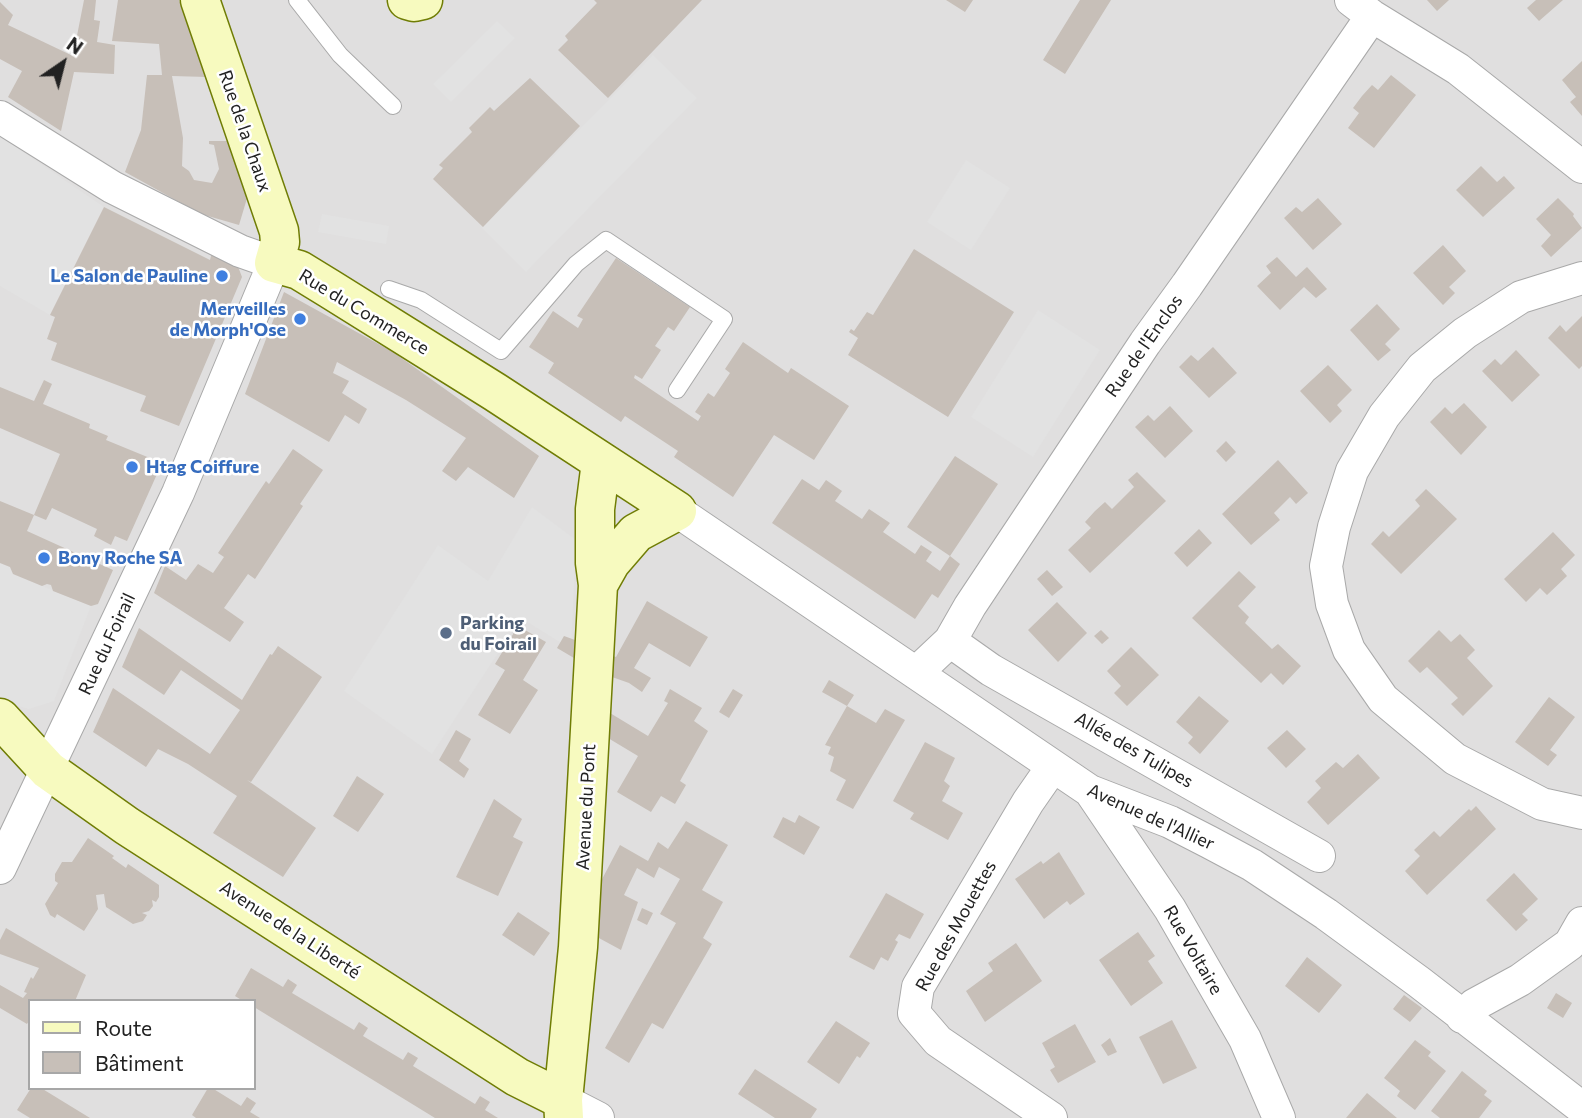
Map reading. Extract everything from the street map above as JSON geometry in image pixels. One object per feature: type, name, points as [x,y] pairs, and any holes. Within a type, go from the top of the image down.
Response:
[{"type":"street","name":"Rue de la Chaux","points":[[200,0],[279,231],[280,242],[274,263]]},
{"type":"street","points":[[407,0],[423,0]]},
{"type":"street","points":[[1360,5],[1458,69],[1582,167]]},
{"type":"street","name":"Rue de l'Enclos","points":[[916,674],[950,641],[970,606],[1145,342],[1187,285],[1360,5]]},
{"type":"street","name":"Rue du Commerce","points":[[0,117],[112,187],[240,251],[299,271],[330,289],[495,392],[677,512]]},
{"type":"street","name":"Rue du Foirail","points":[[0,868],[178,493],[274,263]]},
{"type":"street","points":[[1582,278],[1521,297],[1465,333],[1423,368],[1384,416],[1352,471],[1334,527],[1326,566],[1332,604],[1349,650],[1383,699],[1455,759],[1542,804],[1582,813]]},
{"type":"street","name":"Avenue du Pont","points":[[564,1109],[578,947],[598,585],[594,563],[595,509],[601,462]]},
{"type":"street","name":"Avenue du Pont","points":[[598,585],[611,562],[636,533],[677,512]]},
{"type":"street","name":"Avenue de l'Allier","points":[[677,512],[1090,791],[1170,822],[1252,865],[1326,914],[1419,982],[1582,1108]]},
{"type":"street","name":"Allée des Tulipes","points":[[950,641],[991,670],[1319,856]]},
{"type":"street","name":"Avenue de la Liberté","points":[[0,718],[48,770],[127,826],[564,1109],[598,1118]]},
{"type":"street","name":"Rue des Mouettes","points":[[1051,1118],[938,1041],[914,1013],[918,987],[1028,802],[1053,766]]},
{"type":"street","name":"Rue Voltaire","points":[[1090,791],[1170,909],[1245,1039],[1279,1118]]},
{"type":"street","points":[[1462,1017],[1474,1005],[1520,980],[1578,942]]},
{"type":"lane","points":[[298,0],[340,55],[393,106]]},
{"type":"lane","points":[[389,289],[421,300],[501,351],[576,264],[606,240],[724,319],[677,390]]},
{"type":"shaded area","points":[[0,0],[1582,0],[1582,1118],[0,1118]]},
{"type":"shaded area","points":[[497,21],[515,38],[451,102],[433,84]]},
{"type":"shaded area","points":[[653,55],[697,98],[526,272],[482,228]]},
{"type":"shaded area","points":[[0,136],[104,207],[50,315],[0,286]]},
{"type":"shaded area","points":[[966,160],[1010,188],[971,250],[927,222]]},
{"type":"shaded area","points":[[322,214],[389,226],[386,244],[318,232]]},
{"type":"shaded area","points":[[1038,310],[1100,350],[1033,457],[971,417]]},
{"type":"shaded area","name":"Parking du Foirail","points":[[532,507],[576,540],[571,649],[521,618],[432,754],[344,691],[438,545],[488,581]]},
{"type":"shaded area","points":[[0,563],[10,567],[13,574],[91,606],[54,701],[29,709],[5,702],[0,697]]},
{"type":"building","points":[[84,0],[96,0],[94,20],[100,21],[97,42],[115,45],[114,74],[74,72],[61,131],[8,97],[22,71],[0,59],[0,2],[13,15],[8,25],[73,56]]},
{"type":"building","points":[[118,0],[179,0],[207,77],[172,76],[183,138],[182,166],[194,180],[212,183],[219,169],[214,145],[209,144],[209,141],[229,141],[248,195],[239,225],[201,214],[125,172],[141,130],[147,75],[162,75],[159,44],[112,41]]},
{"type":"building","points":[[594,0],[702,0],[608,98],[558,50],[568,40],[565,36],[597,3]]},
{"type":"building","points":[[946,0],[973,0],[965,12]]},
{"type":"building","points":[[1080,0],[1111,0],[1065,74],[1043,60]]},
{"type":"building","points":[[1427,0],[1449,0],[1437,11]]},
{"type":"building","points":[[1536,0],[1563,0],[1539,21],[1527,8]]},
{"type":"building","points":[[1582,61],[1582,116],[1570,102],[1576,97],[1562,80]]},
{"type":"building","points":[[1391,75],[1416,95],[1374,148],[1348,128],[1359,113],[1353,108],[1362,96],[1372,85],[1378,90]]},
{"type":"building","points":[[530,78],[580,126],[483,227],[433,179],[443,168],[439,165],[472,132],[469,128],[490,107],[494,111]]},
{"type":"building","points":[[1481,166],[1497,182],[1504,176],[1515,188],[1483,217],[1456,190]]},
{"type":"building","points":[[1318,198],[1342,224],[1313,250],[1284,218],[1296,207],[1302,212]]},
{"type":"building","points":[[1558,198],[1574,214],[1582,228],[1551,257],[1541,246],[1551,235],[1536,219]]},
{"type":"building","points":[[104,207],[210,260],[212,252],[237,264],[242,277],[179,426],[140,411],[146,396],[51,360],[57,343],[47,339],[55,317],[50,315]]},
{"type":"building","points":[[1443,245],[1466,271],[1449,287],[1455,293],[1443,305],[1413,273]]},
{"type":"building","points":[[914,249],[1014,312],[948,417],[848,355],[858,338],[849,332],[851,329],[854,331],[867,312],[873,315]]},
{"type":"building","points":[[1277,257],[1296,277],[1307,267],[1327,289],[1316,298],[1304,287],[1280,310],[1257,286],[1271,273],[1266,266]]},
{"type":"building","points":[[616,258],[690,307],[674,331],[668,327],[655,346],[661,350],[642,379],[635,375],[634,378],[698,421],[701,416],[695,412],[708,393],[714,397],[730,373],[725,369],[743,342],[788,373],[791,368],[849,406],[814,460],[774,435],[733,497],[674,457],[678,451],[625,416],[621,422],[548,373],[554,363],[529,347],[553,311],[578,328],[583,319],[577,316]]},
{"type":"building","points":[[284,292],[393,352],[539,456],[514,498],[468,467],[456,481],[442,471],[466,438],[406,400],[337,362],[333,373],[349,381],[342,393],[367,409],[359,424],[345,415],[329,442],[245,394]]},
{"type":"building","points":[[1377,304],[1400,329],[1385,344],[1391,350],[1378,361],[1350,330]]},
{"type":"building","points":[[1582,316],[1582,366],[1579,369],[1548,338],[1560,325],[1566,332]]},
{"type":"building","points":[[1213,347],[1237,373],[1209,398],[1179,367],[1191,355],[1198,361]]},
{"type":"building","points":[[1516,350],[1540,375],[1512,402],[1482,371],[1495,359],[1501,365]]},
{"type":"building","points":[[1328,365],[1352,390],[1337,405],[1342,411],[1330,423],[1300,391]]},
{"type":"building","points":[[44,380],[52,384],[43,404],[90,424],[89,428],[108,436],[106,440],[162,463],[127,541],[115,536],[111,545],[94,536],[97,529],[52,508],[46,520],[34,515],[60,454],[0,428],[0,387],[34,401]]},
{"type":"building","points":[[1464,403],[1487,427],[1461,455],[1430,422],[1445,407],[1452,414]]},
{"type":"building","points":[[1170,406],[1193,431],[1165,458],[1135,427],[1148,415],[1154,421]]},
{"type":"building","points":[[1226,441],[1236,452],[1226,462],[1216,451]]},
{"type":"building","points":[[293,449],[323,470],[255,579],[248,574],[224,608],[244,622],[230,642],[154,593],[165,566],[186,580],[198,564],[213,573],[224,557],[218,553],[266,481],[269,484]]},
{"type":"building","points":[[955,456],[998,484],[950,556],[907,527]]},
{"type":"building","points":[[1278,460],[1308,493],[1296,504],[1290,497],[1274,513],[1280,520],[1251,545],[1222,514]]},
{"type":"building","points":[[1137,472],[1166,501],[1090,573],[1068,550],[1091,528],[1085,522],[1095,511],[1105,502],[1112,509],[1134,487],[1128,480]]},
{"type":"building","points":[[802,479],[819,490],[826,480],[842,491],[835,501],[862,519],[869,509],[890,523],[883,532],[915,554],[921,545],[932,552],[926,561],[940,571],[950,556],[960,564],[938,598],[932,594],[915,619],[772,523]]},
{"type":"building","points":[[1426,489],[1457,519],[1401,574],[1371,544],[1383,531],[1389,537],[1420,506],[1415,500]]},
{"type":"building","name":"Bony Roche SA","points":[[0,501],[34,515],[27,531],[113,570],[98,604],[91,606],[53,591],[51,585],[42,586],[13,574],[10,567],[0,563]]},
{"type":"building","points":[[1199,529],[1212,543],[1187,567],[1174,553]]},
{"type":"building","points":[[1553,532],[1575,555],[1561,569],[1567,576],[1547,595],[1540,588],[1526,602],[1504,579]]},
{"type":"building","points":[[1047,570],[1063,587],[1052,596],[1037,579]]},
{"type":"building","points":[[1239,571],[1256,587],[1238,606],[1249,617],[1245,623],[1272,649],[1278,644],[1301,666],[1283,685],[1271,673],[1261,683],[1192,618]]},
{"type":"building","points":[[647,601],[708,637],[690,667],[649,643],[634,668],[651,678],[642,692],[629,683],[612,677],[613,656],[616,657]]},
{"type":"building","points":[[1057,602],[1087,633],[1058,662],[1028,630]]},
{"type":"building","points":[[518,626],[546,642],[523,680],[538,690],[510,734],[478,715],[505,670],[495,664]]},
{"type":"building","points":[[139,628],[242,700],[270,654],[272,655],[278,646],[322,677],[251,782],[247,780],[316,828],[283,877],[213,833],[237,796],[188,764],[158,749],[146,767],[93,732],[113,688],[210,754],[240,710],[181,670],[164,695],[122,667]]},
{"type":"building","points":[[1101,630],[1109,638],[1102,644],[1094,636]]},
{"type":"building","points":[[1439,630],[1451,642],[1460,634],[1475,650],[1467,658],[1493,686],[1463,716],[1451,704],[1458,698],[1427,667],[1420,673],[1408,661]]},
{"type":"building","points":[[564,636],[575,640],[574,658],[557,648]]},
{"type":"building","points":[[1131,647],[1159,675],[1127,706],[1114,693],[1121,686],[1107,671]]},
{"type":"building","points":[[829,680],[854,695],[847,706],[822,692]]},
{"type":"building","points":[[670,689],[702,708],[694,721],[708,731],[680,781],[686,785],[675,804],[661,796],[651,812],[617,792],[638,756],[608,738],[610,713],[648,736],[668,703],[664,701]]},
{"type":"building","points":[[733,689],[743,695],[729,718],[719,712]]},
{"type":"building","points":[[1199,696],[1229,721],[1200,754],[1188,743],[1193,737],[1176,722]]},
{"type":"building","points":[[1549,697],[1575,717],[1550,750],[1557,755],[1548,766],[1515,742]]},
{"type":"building","points":[[847,706],[876,723],[885,709],[905,720],[853,809],[836,800],[846,780],[830,771],[834,757],[828,754],[831,747],[825,745]]},
{"type":"building","points":[[456,730],[471,739],[459,761],[469,769],[464,778],[439,760]]},
{"type":"building","points":[[1287,730],[1306,749],[1286,768],[1267,748]]},
{"type":"building","points":[[925,742],[955,758],[944,781],[950,786],[942,801],[963,813],[948,840],[910,819],[914,813],[893,801]]},
{"type":"building","points":[[1358,754],[1380,778],[1328,825],[1307,802],[1321,788],[1315,781],[1336,762],[1343,768]]},
{"type":"building","points":[[357,776],[384,794],[358,832],[333,816]]},
{"type":"building","points":[[494,799],[522,819],[513,837],[523,842],[498,896],[456,877]]},
{"type":"building","points":[[1476,806],[1496,829],[1427,895],[1405,871],[1420,856],[1414,850],[1434,831],[1440,837],[1469,809],[1471,811]]},
{"type":"building","points":[[799,815],[820,827],[804,855],[773,837],[783,817],[795,823]]},
{"type":"building","points":[[686,821],[728,845],[702,890],[723,902],[703,938],[712,944],[663,1029],[652,1023],[629,1063],[605,1048],[676,923],[660,914],[680,879],[659,867],[654,878],[637,868],[624,895],[638,902],[621,950],[597,937],[600,883],[620,845],[648,861],[658,842],[668,849]]},
{"type":"building","points":[[88,838],[126,868],[128,864],[159,885],[159,897],[156,902],[152,900],[153,906],[149,911],[142,913],[147,915],[143,921],[133,924],[106,907],[104,894],[96,895],[98,909],[84,931],[57,914],[55,918],[50,915],[45,904],[58,883],[55,881],[55,874],[62,862],[72,862]]},
{"type":"building","points":[[1059,852],[1085,894],[1070,905],[1067,901],[1044,919],[1015,879]]},
{"type":"building","points":[[1514,873],[1538,899],[1522,914],[1528,920],[1516,931],[1486,900]]},
{"type":"building","points":[[886,893],[924,914],[910,939],[899,934],[888,961],[881,957],[874,970],[849,957]]},
{"type":"building","points":[[642,908],[653,913],[647,925],[637,920]]},
{"type":"building","points":[[518,912],[550,933],[534,956],[502,935]]},
{"type":"building","points":[[6,928],[86,975],[76,999],[28,999],[27,1024],[0,1008],[0,985],[23,998],[31,977],[33,979],[39,968],[0,954],[0,940]]},
{"type":"building","points":[[1138,932],[1155,956],[1148,961],[1163,983],[1131,1006],[1099,960]]},
{"type":"building","points":[[1016,943],[1042,981],[985,1022],[966,991],[993,971],[988,963]]},
{"type":"building","points":[[1307,957],[1342,985],[1319,1013],[1285,986]]},
{"type":"building","points":[[251,968],[283,987],[288,979],[297,985],[292,993],[354,1030],[359,1022],[368,1028],[363,1036],[403,1060],[408,1052],[418,1058],[413,1066],[475,1104],[480,1096],[490,1102],[485,1110],[498,1118],[435,1118],[256,1008],[256,999],[240,999],[235,996]]},
{"type":"building","points":[[1556,993],[1572,1003],[1563,1018],[1547,1008]]},
{"type":"building","points":[[1404,995],[1422,1008],[1410,1022],[1393,1009]]},
{"type":"building","points":[[1172,1020],[1197,1068],[1163,1084],[1139,1037]]},
{"type":"building","points":[[836,1021],[870,1043],[860,1058],[857,1056],[839,1084],[807,1062]]},
{"type":"building","points":[[1075,1024],[1096,1062],[1058,1083],[1050,1070],[1055,1067],[1042,1043]]},
{"type":"building","points":[[1110,1038],[1117,1052],[1108,1056],[1101,1045]]},
{"type":"building","points":[[1415,1040],[1431,1052],[1428,1056],[1446,1071],[1415,1110],[1397,1096],[1400,1091],[1384,1078]]},
{"type":"building","points":[[755,1069],[817,1109],[811,1118],[775,1118],[738,1094]]},
{"type":"building","points":[[1462,1071],[1487,1091],[1484,1095],[1492,1101],[1479,1118],[1440,1118],[1431,1111]]},
{"type":"building","points":[[30,1090],[44,1090],[90,1118],[30,1118],[17,1110]]},
{"type":"building","points":[[207,1090],[215,1090],[241,1106],[247,1097],[256,1103],[250,1112],[260,1118],[196,1118],[192,1115]]},
{"type":"building","points":[[1367,1093],[1397,1118],[1346,1118]]},
{"type":"place","name":"Le Salon de Pauline","points":[[222,276]]},
{"type":"place","name":"Merveilles de Morph'Ose","points":[[300,319]]},
{"type":"place","name":"Htag Coiffure","points":[[132,467]]},
{"type":"place","name":"Bony Roche SA","points":[[44,558]]},
{"type":"place","name":"Parking du Foirail","points":[[446,633]]}]
